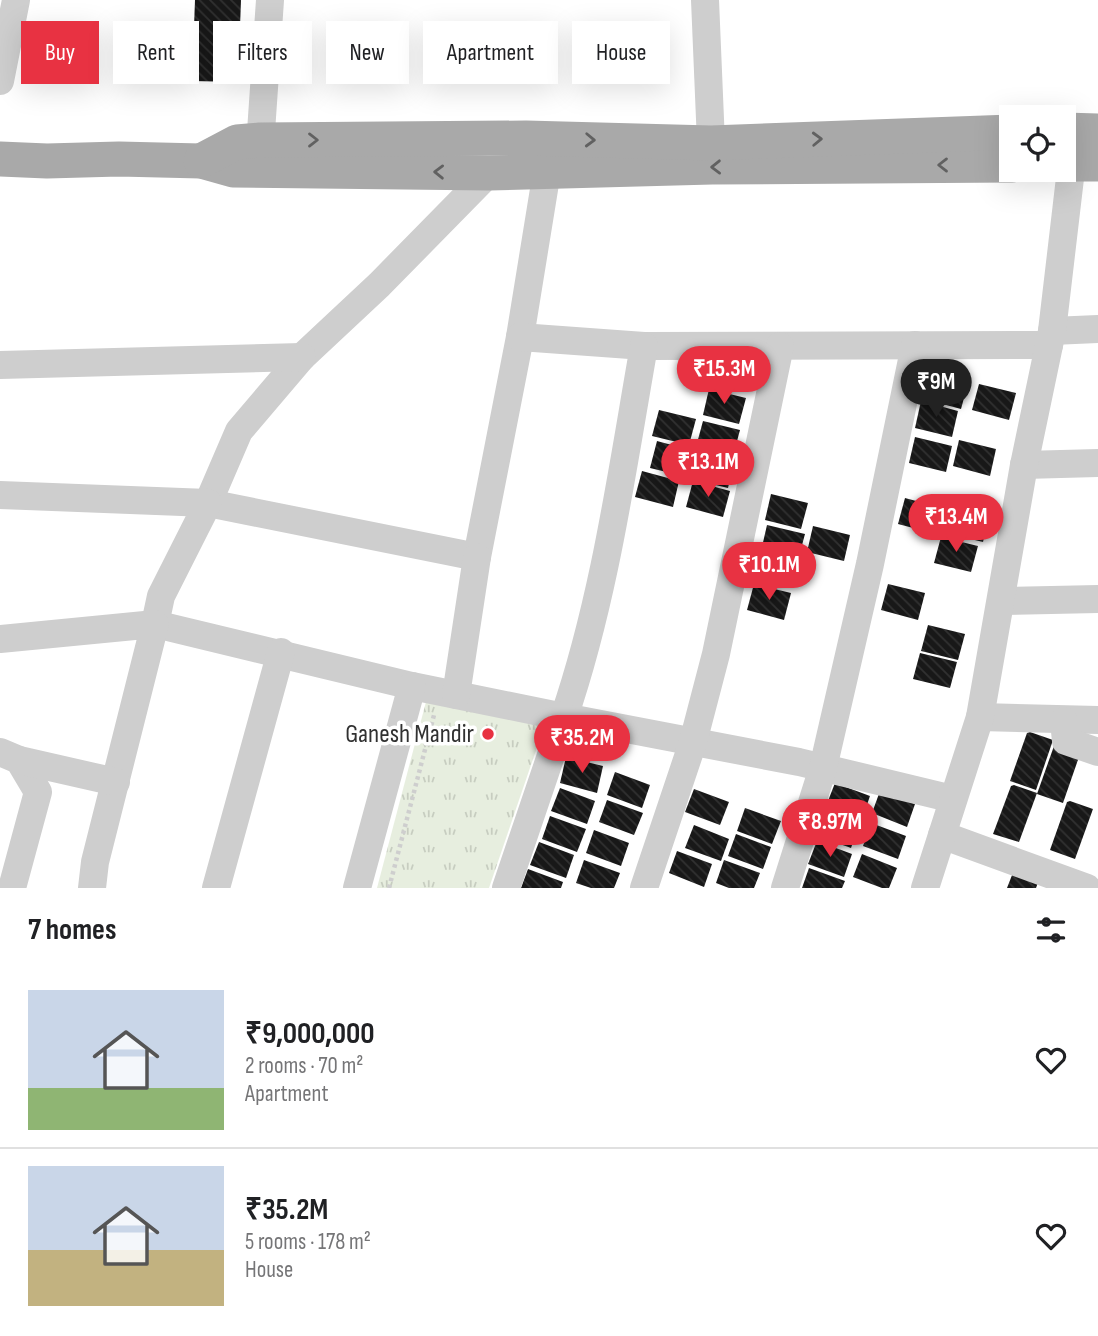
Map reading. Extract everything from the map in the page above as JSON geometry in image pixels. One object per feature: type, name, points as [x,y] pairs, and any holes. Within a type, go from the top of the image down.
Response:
[{"type":"main road","points":[[0,159],[47,162],[119,159],[201,161],[237,142],[260,155],[489,173],[548,155],[711,143],[999,132]]},
{"type":"main road","points":[[260,155],[548,155],[999,165]]},
{"type":"street","points":[[0,81],[16,0]]},
{"type":"street","points":[[260,155],[270,0]]},
{"type":"street","points":[[705,0],[711,143]]},
{"type":"street","points":[[925,888],[980,717],[1024,465],[1050,338],[1079,147]]},
{"type":"street","points":[[446,702],[520,337],[548,155]]},
{"type":"street","points":[[96,887],[95,862],[161,596],[208,503],[239,432],[302,357],[379,285],[489,173]]},
{"type":"street","points":[[520,337],[644,346],[915,345],[1050,338],[1098,328]]},
{"type":"street","points":[[785,888],[823,768],[873,550],[915,345]]},
{"type":"street","points":[[506,888],[565,717],[599,596],[644,346]]},
{"type":"street","points":[[644,888],[693,742],[716,654],[780,346]]},
{"type":"street","points":[[0,365],[302,357]]},
{"type":"street","points":[[1024,465],[1098,464]]},
{"type":"street","points":[[0,495],[208,503],[477,557]]},
{"type":"street","points":[[1001,601],[1098,599]]},
{"type":"street","points":[[0,639],[155,624],[412,685],[446,702],[565,717],[823,768],[953,799]]},
{"type":"street","points":[[216,888],[281,652]]},
{"type":"street","points":[[357,888],[412,685]]},
{"type":"street","points":[[980,717],[1098,720]]},
{"type":"street","points":[[1064,721],[1066,741],[1098,752]]},
{"type":"street","points":[[9,756],[116,782]]},
{"type":"street","points":[[9,756],[38,792],[12,888]]},
{"type":"street","points":[[942,835],[1087,888]]},
{"type":"path","points":[[389,888],[446,702]]},
{"type":"green space","points":[[427,698],[546,721],[489,888],[377,888]]},
{"type":"building","points":[[195,0],[241,0],[240,21],[213,21],[213,81],[199,81],[199,21],[194,21]]},
{"type":"building","points":[[720,352],[757,361],[751,388],[714,378]]},
{"type":"building","points":[[931,373],[968,383],[961,409],[924,399]]},
{"type":"building","points":[[979,384],[1016,393],[1009,420],[972,410]]},
{"type":"building","points":[[709,389],[746,398],[739,424],[703,415]]},
{"type":"building","points":[[921,401],[958,411],[952,437],[915,428]]},
{"type":"building","points":[[659,410],[696,419],[689,445],[652,436]]},
{"type":"building","points":[[703,421],[740,430],[733,456],[696,447]]},
{"type":"building","points":[[915,437],[952,446],[946,472],[909,463]]},
{"type":"building","points":[[959,440],[996,449],[990,476],[953,466]]},
{"type":"building","points":[[657,441],[694,451],[687,477],[650,468]]},
{"type":"building","points":[[698,452],[734,462],[728,488],[691,479]]},
{"type":"building","points":[[642,471],[679,481],[673,507],[635,497]]},
{"type":"building","points":[[693,481],[730,491],[723,517],[686,507]]},
{"type":"building","points":[[771,494],[808,503],[801,529],[765,520]]},
{"type":"building","points":[[905,498],[942,508],[936,534],[898,524]]},
{"type":"building","points":[[952,506],[989,516],[983,542],[946,533]]},
{"type":"building","points":[[767,525],[805,534],[798,560],[761,551]]},
{"type":"building","points":[[813,526],[850,535],[844,561],[807,552]]},
{"type":"building","points":[[941,537],[978,546],[971,572],[934,563]]},
{"type":"building","points":[[754,584],[791,593],[784,620],[747,610]]},
{"type":"building","points":[[888,584],[925,593],[918,620],[881,610]]},
{"type":"building","points":[[928,625],[965,634],[958,660],[921,651]]},
{"type":"building","points":[[920,653],[957,662],[950,688],[913,679]]},
{"type":"building","points":[[1027,733],[1053,740],[1036,790],[1010,781]]},
{"type":"building","points":[[1054,746],[1080,754],[1063,803],[1037,794]]},
{"type":"building","points":[[566,757],[603,766],[597,793],[560,783]]},
{"type":"building","points":[[615,772],[650,785],[642,808],[607,795]]},
{"type":"building","points":[[835,783],[870,796],[862,819],[826,806]]},
{"type":"building","points":[[1011,786],[1037,793],[1019,842],[993,834]]},
{"type":"building","points":[[560,788],[595,801],[587,824],[551,811]]},
{"type":"building","points":[[694,789],[729,802],[720,825],[685,812]]},
{"type":"building","points":[[880,791],[915,804],[907,827],[872,813]]},
{"type":"building","points":[[607,800],[643,813],[634,835],[599,822]]},
{"type":"building","points":[[1067,802],[1093,809],[1075,859],[1050,850]]},
{"type":"building","points":[[745,808],[781,821],[772,844],[737,831]]},
{"type":"building","points":[[824,812],[859,825],[851,848],[815,835]]},
{"type":"building","points":[[550,816],[586,829],[577,852],[542,839]]},
{"type":"building","points":[[871,823],[906,836],[898,859],[863,846]]},
{"type":"building","points":[[694,825],[729,839],[721,861],[685,848]]},
{"type":"building","points":[[594,830],[629,843],[621,866],[586,853]]},
{"type":"building","points":[[736,834],[771,847],[763,869],[728,856]]},
{"type":"building","points":[[817,841],[852,854],[844,877],[808,864]]},
{"type":"building","points":[[539,842],[574,855],[566,878],[530,865]]},
{"type":"building","points":[[677,851],[712,864],[704,887],[669,873]]},
{"type":"building","points":[[862,854],[897,868],[889,888],[853,877]]},
{"type":"building","points":[[584,860],[620,873],[614,888],[591,888],[576,883]]},
{"type":"building","points":[[724,860],[760,873],[754,888],[729,888],[716,883]]},
{"type":"building","points":[[809,868],[845,881],[842,888],[802,888]]},
{"type":"building","points":[[528,869],[563,882],[561,888],[521,888]]},
{"type":"building","points":[[1014,870],[1040,877],[1036,888],[1007,888]]},
{"type":"place","name":"Ganesh Mandir","points":[[488,734]]}]
